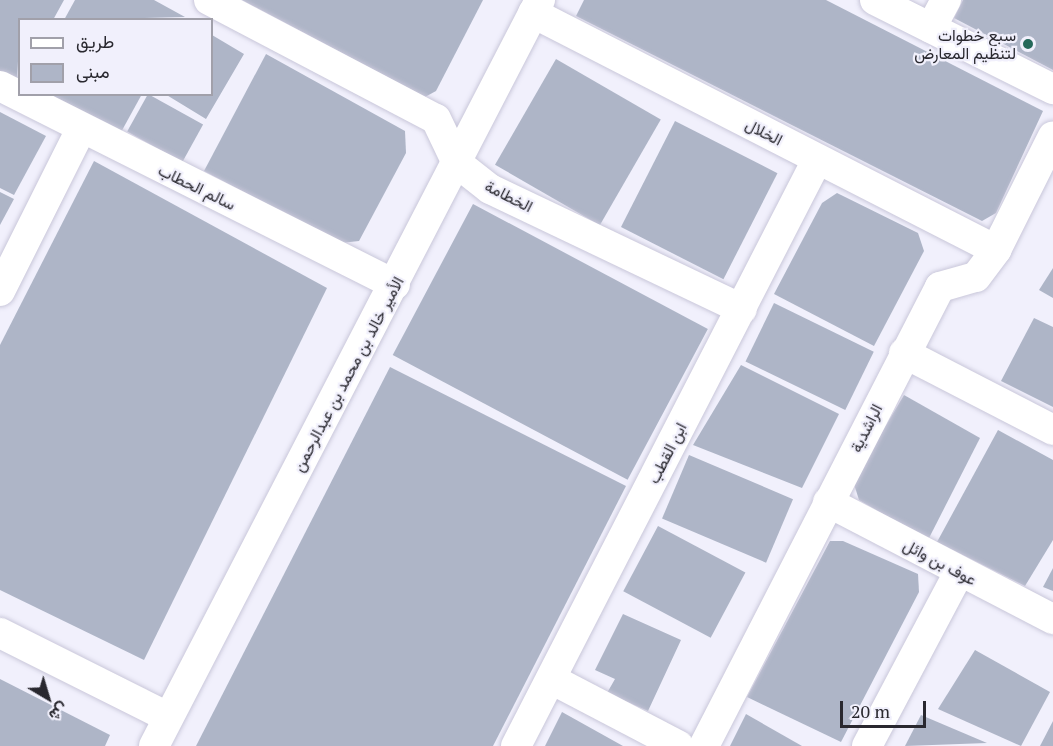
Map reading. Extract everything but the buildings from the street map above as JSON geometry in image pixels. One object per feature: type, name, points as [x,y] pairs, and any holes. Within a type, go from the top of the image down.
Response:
[{"type":"street","name":"الخطامة","points":[[209,0],[436,119],[458,163],[490,189],[742,309]]},
{"type":"street","points":[[875,0],[1053,89]]},
{"type":"street","points":[[931,28],[946,0]]},
{"type":"street","name":"الأمير خالد بن محمد بن عبدالرحمن","points":[[154,746],[395,285],[536,7]]},
{"type":"street","name":"الخلال","points":[[536,7],[817,160],[996,250]]},
{"type":"street","name":"سالم الحطاب","points":[[0,86],[18,96]]},
{"type":"street","name":"سالم الحطاب","points":[[19,96],[395,285]]},
{"type":"street","points":[[0,291],[81,129]]},
{"type":"street","name":"الراشدية","points":[[704,746],[940,286],[976,277],[996,250],[1053,136]]},
{"type":"street","name":"ابن القطب","points":[[516,746],[817,160]]},
{"type":"street","points":[[904,353],[1053,430]]},
{"type":"street","name":"عوف بن وائل","points":[[828,502],[1053,619]]},
{"type":"street","points":[[867,746],[959,572]]},
{"type":"street","points":[[0,633],[168,717]]},
{"type":"street","points":[[550,679],[679,746]]},
{"type":"place","name":"سبع خطوات لتنظيم المعارض","points":[[1028,44]]}]
